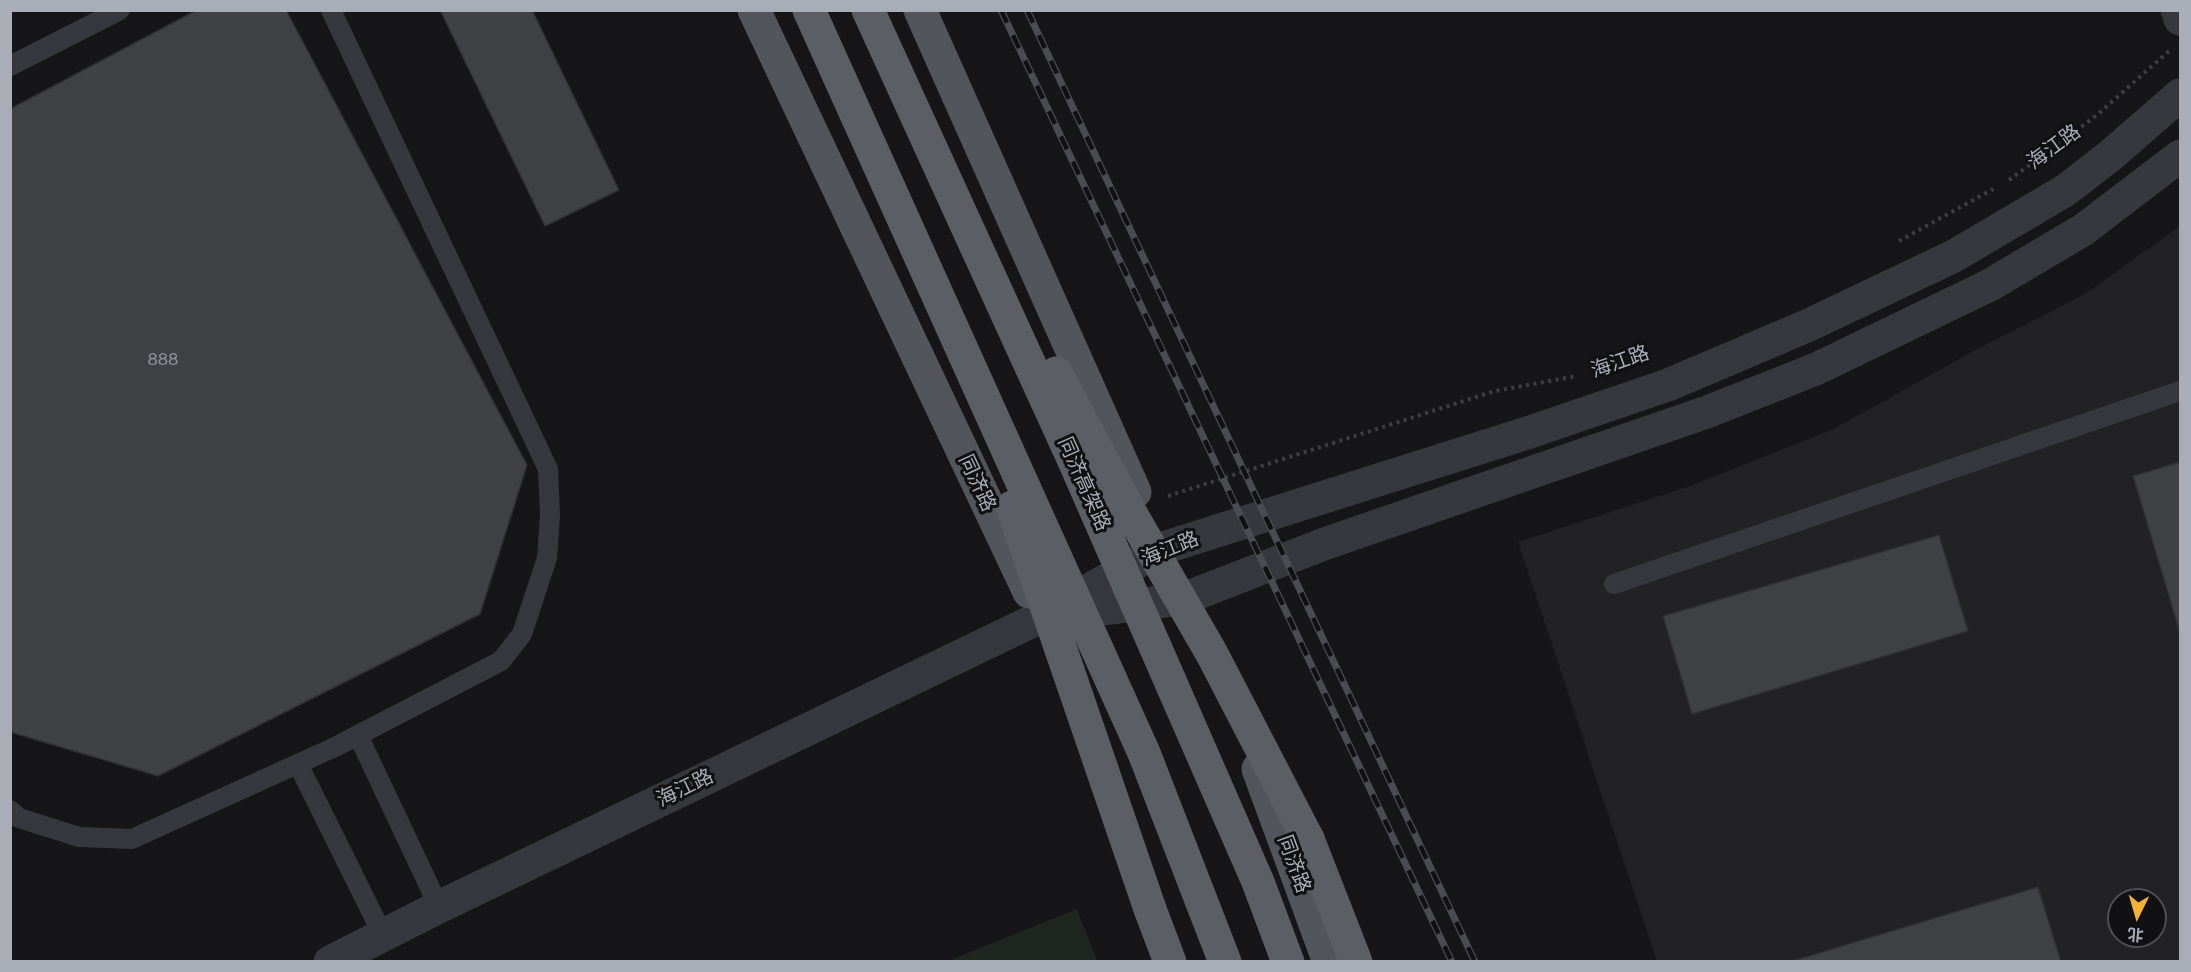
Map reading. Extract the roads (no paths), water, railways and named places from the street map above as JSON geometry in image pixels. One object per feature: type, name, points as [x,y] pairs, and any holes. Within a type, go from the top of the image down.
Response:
[{"type":"highway","points":[[809,10],[1144,753],[1225,962]]},
{"type":"highway","name":"同济高架路","points":[[868,10],[1074,461],[1258,882],[1288,962]]},
{"type":"highway","points":[[877,10],[1057,375],[1133,517],[1212,654],[1269,760],[1308,839],[1356,962]]},
{"type":"highway","points":[[947,315],[1146,898],[1170,962]]},
{"type":"main road","name":"同济路","points":[[754,10],[1041,617],[1187,962]]},
{"type":"main road","name":"同济路","points":[[920,10],[1265,785],[1329,962]]},
{"type":"street","points":[[2176,10],[2176,34]]},
{"type":"street","name":"海江路","points":[[330,962],[383,934],[1041,617],[1160,549],[1527,433],[1668,385],[1809,325],[1954,256],[2066,190],[2181,95]]},
{"type":"street","name":"海江路","points":[[1041,617],[1183,599],[1324,544],[1696,416],[1816,369],[1990,285],[2083,230],[2181,156]]},
{"type":"lane","points":[[10,66],[120,10]]},
{"type":"lane","points":[[10,810],[19,818],[79,837],[132,839],[298,764],[501,662],[522,634],[546,558],[550,515],[548,469],[331,10]]},
{"type":"lane","points":[[1614,584],[2181,391]]},
{"type":"lane","points":[[358,735],[439,907]]},
{"type":"lane","points":[[298,764],[383,934]]},
{"type":"railway","points":[[1001,10],[1452,962]]},
{"type":"railway","points":[[1027,10],[1475,962]]}]
